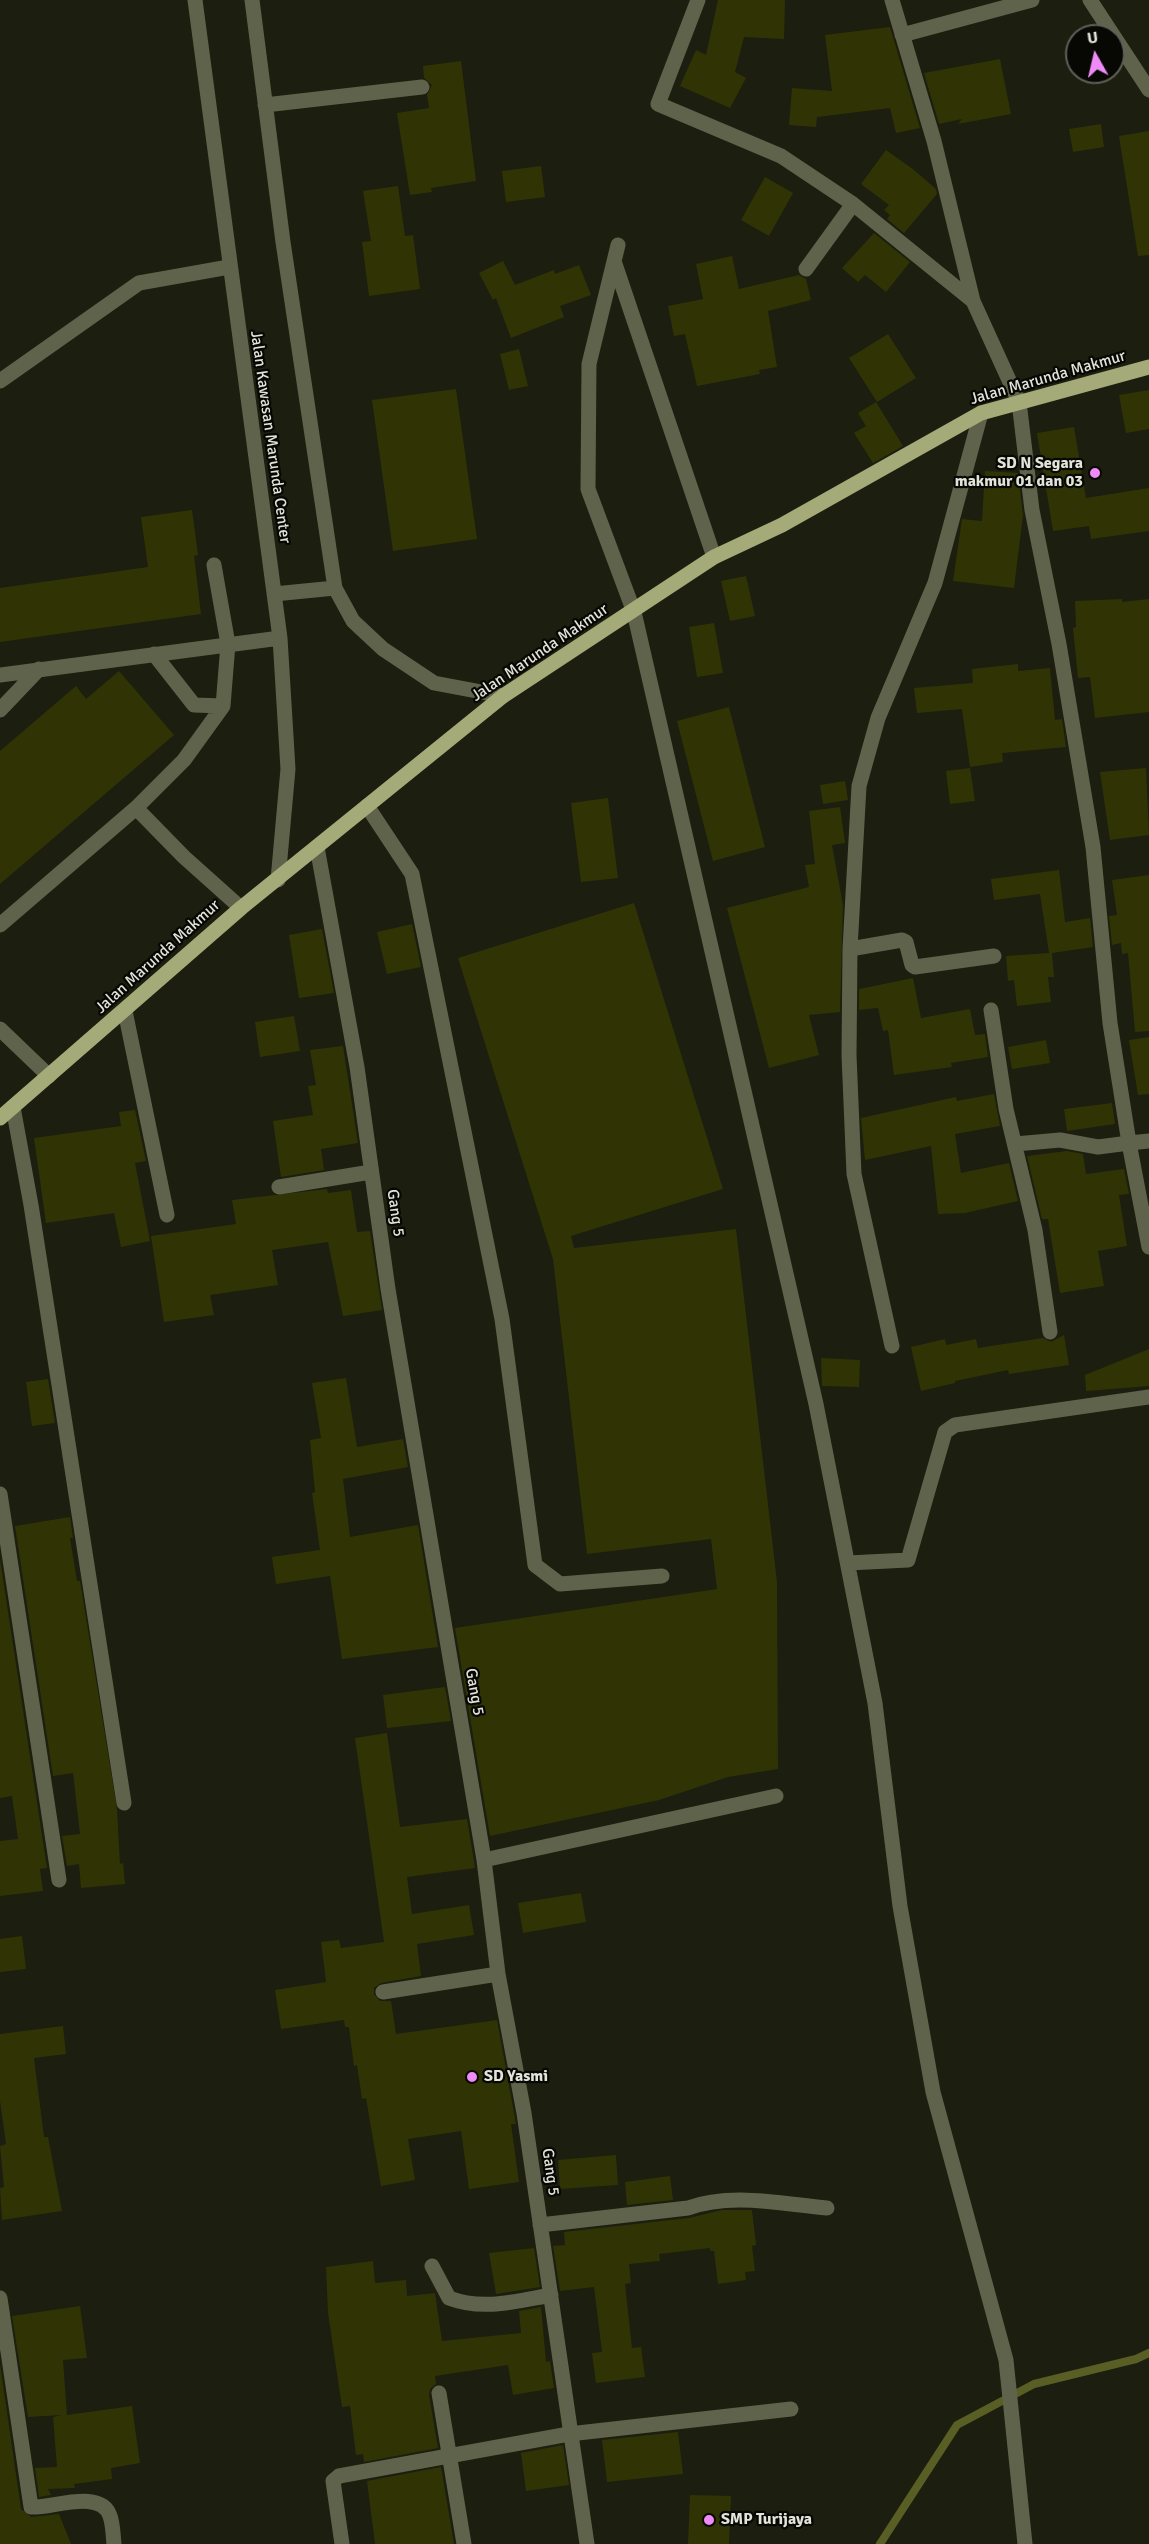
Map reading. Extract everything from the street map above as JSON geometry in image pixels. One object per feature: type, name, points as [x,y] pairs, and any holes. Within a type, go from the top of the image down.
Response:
[{"type":"main road","name":"Jalan Marunda Makmur","points":[[0,1118],[241,908],[503,696],[634,612],[714,557],[782,525],[981,413],[1149,367]]},
{"type":"street","name":"Jalan Kawasan Marunda Center","points":[[195,0],[280,638],[288,769],[278,880]]},
{"type":"street","points":[[252,0],[285,254],[335,588],[353,621],[383,649],[434,683],[503,696]]},
{"type":"street","points":[[698,0],[658,104],[781,156],[853,204],[973,302]]},
{"type":"street","points":[[892,0],[934,141],[973,302],[1019,402],[1032,510],[1059,644],[1093,847],[1107,1002],[1118,1083],[1149,1247]]},
{"type":"street","points":[[902,35],[1032,0]]},
{"type":"street","points":[[1090,0],[1149,90]]},
{"type":"street","points":[[265,105],[422,87]]},
{"type":"street","points":[[806,269],[853,204]]},
{"type":"street","points":[[618,245],[589,364],[588,489],[634,612],[816,1404],[875,1703],[900,1906],[933,2092],[1006,2360],[1010,2419],[1025,2544]]},
{"type":"street","points":[[614,264],[714,557]]},
{"type":"street","points":[[0,381],[139,283],[229,267]]},
{"type":"street","points":[[892,1346],[854,1174],[849,1055],[850,949],[859,786],[878,718],[935,583],[981,413]]},
{"type":"street","points":[[0,925],[136,808],[184,760],[223,706],[228,644],[214,565]]},
{"type":"street","points":[[274,594],[335,588]]},
{"type":"street","points":[[0,675],[280,638]]},
{"type":"street","points":[[154,654],[192,703],[198,707],[223,706]]},
{"type":"street","points":[[0,710],[39,669]]},
{"type":"street","points":[[367,806],[412,874],[502,1319],[535,1565],[560,1584],[662,1576]]},
{"type":"street","points":[[136,808],[184,857],[241,908]]},
{"type":"street","name":"Gang 5","points":[[317,847],[357,1067],[388,1289],[484,1860],[498,1974],[524,2113],[569,2434],[587,2544]]},
{"type":"street","points":[[850,949],[902,940],[906,942],[912,965],[915,967],[993,957]]},
{"type":"street","points":[[991,1010],[1006,1109],[1035,1230],[1050,1332]]},
{"type":"street","points":[[125,1011],[166,1215]]},
{"type":"street","points":[[0,1029],[49,1076]]},
{"type":"street","points":[[13,1107],[31,1205],[124,1803]]},
{"type":"street","points":[[1015,1144],[1060,1140],[1098,1147],[1149,1141]]},
{"type":"street","points":[[279,1187],[371,1172]]},
{"type":"street","points":[[848,1563],[908,1560],[945,1432],[955,1425],[1149,1396]]},
{"type":"street","points":[[0,1494],[7,1593],[58,1880]]},
{"type":"street","points":[[484,1860],[776,1796]]},
{"type":"street","points":[[383,1992],[498,1974]]},
{"type":"street","points":[[540,2225],[688,2208],[707,2201],[728,2199],[827,2208]]},
{"type":"street","points":[[432,2266],[449,2298],[464,2303],[497,2304],[551,2295]]},
{"type":"street","points":[[0,2298],[31,2507],[82,2500],[100,2506],[110,2515],[114,2544]]},
{"type":"street","points":[[439,2392],[464,2544]]},
{"type":"street","points":[[342,2544],[333,2481],[335,2477],[450,2454],[569,2434],[790,2409]]},
{"type":"building","points":[[718,0],[785,0],[784,39],[744,37],[735,72],[746,78],[730,108],[680,86],[696,50],[706,55]]},
{"type":"building","points":[[890,27],[920,128],[896,133],[890,108],[817,117],[816,127],[789,125],[792,88],[832,91],[825,35]]},
{"type":"building","points":[[1000,59],[1011,114],[958,124],[962,119],[939,124],[924,73]]},
{"type":"building","points":[[461,61],[476,181],[431,188],[432,192],[410,195],[397,113],[429,108],[427,95],[432,85],[424,78],[423,66]]},
{"type":"building","points":[[1101,124],[1104,147],[1073,152],[1069,129]]},
{"type":"building","points":[[1149,131],[1149,255],[1138,256],[1119,136]]},
{"type":"building","points":[[886,150],[936,189],[937,194],[904,233],[887,219],[890,215],[884,210],[889,205],[861,184]]},
{"type":"building","points":[[541,166],[545,197],[506,202],[502,171]]},
{"type":"building","points":[[765,177],[793,193],[769,236],[741,220]]},
{"type":"building","points":[[398,186],[405,236],[413,235],[420,289],[369,296],[362,242],[371,241],[363,191]]},
{"type":"building","points":[[874,233],[910,262],[886,292],[865,275],[858,282],[842,268]]},
{"type":"building","points":[[732,256],[739,289],[799,275],[806,279],[811,300],[768,311],[777,367],[759,370],[760,374],[697,386],[685,334],[674,336],[668,306],[703,299],[696,264]]},
{"type":"building","points":[[503,261],[515,285],[554,270],[555,274],[579,265],[591,295],[560,306],[564,317],[511,338],[496,298],[493,300],[479,273]]},
{"type":"building","points":[[888,334],[916,378],[877,402],[849,358]]},
{"type":"building","points":[[519,349],[528,386],[509,390],[500,354]]},
{"type":"building","points":[[456,389],[477,539],[393,551],[372,400]]},
{"type":"building","points":[[1149,390],[1149,429],[1126,433],[1119,395]]},
{"type":"building","points":[[876,402],[903,446],[873,463],[854,433],[866,426],[858,413]]},
{"type":"building","points":[[1074,427],[1086,498],[1149,488],[1149,531],[1091,539],[1089,526],[1053,531],[1037,433]]},
{"type":"building","points":[[985,471],[1018,473],[1023,515],[1014,588],[953,581],[962,519],[982,521]]},
{"type":"building","points":[[192,510],[198,555],[194,556],[201,614],[0,642],[0,588],[148,567],[141,517]]},
{"type":"building","points":[[746,576],[755,616],[730,621],[721,581]]},
{"type":"building","points":[[1122,599],[1122,602],[1149,599],[1149,712],[1095,718],[1090,677],[1078,678],[1073,628],[1076,627],[1075,601]]},
{"type":"building","points":[[714,623],[723,673],[697,677],[689,627]]},
{"type":"building","points":[[1018,664],[1018,671],[1050,668],[1055,720],[1062,719],[1066,747],[1002,753],[1003,762],[970,767],[962,709],[917,713],[914,688],[973,683],[972,669]]},
{"type":"building","points":[[119,671],[174,735],[0,884],[0,751],[76,686],[86,699]]},
{"type":"building","points":[[729,707],[765,847],[713,861],[677,721]]},
{"type":"building","points":[[970,768],[975,801],[950,804],[946,771]]},
{"type":"building","points":[[1146,768],[1149,835],[1110,840],[1100,772]]},
{"type":"building","points":[[845,781],[848,800],[823,804],[820,785]]},
{"type":"building","points":[[608,798],[618,878],[581,882],[571,803]]},
{"type":"building","points":[[840,807],[845,843],[832,845],[843,905],[840,1012],[809,1015],[819,1055],[769,1068],[727,908],[809,887],[805,865],[815,864],[809,811]]},
{"type":"building","points":[[1059,870],[1065,922],[1090,918],[1093,947],[1052,953],[1054,977],[1048,977],[1051,1002],[1017,1006],[1014,980],[1008,981],[1006,956],[1049,953],[1040,894],[994,900],[991,879]]},
{"type":"building","points":[[1149,875],[1149,1031],[1135,1032],[1128,953],[1122,954],[1121,943],[1112,945],[1109,916],[1117,915],[1112,880]]},
{"type":"building","points":[[634,903],[723,1189],[571,1236],[574,1248],[736,1229],[777,1582],[778,1769],[728,1777],[659,1800],[490,1836],[455,1628],[717,1589],[711,1539],[587,1554],[553,1259],[458,958]]},
{"type":"building","points":[[412,924],[421,967],[387,974],[377,932]]},
{"type":"building","points":[[322,929],[334,993],[299,998],[289,935]]},
{"type":"building","points":[[913,978],[921,1018],[970,1009],[975,1035],[985,1034],[988,1057],[951,1063],[952,1067],[894,1075],[888,1030],[883,1031],[878,1008],[859,1010],[859,989]]},
{"type":"building","points":[[294,1016],[300,1051],[260,1057],[255,1022]]},
{"type":"building","points":[[1149,1037],[1149,1094],[1138,1095],[1129,1040]]},
{"type":"building","points":[[1046,1040],[1050,1063],[1012,1069],[1008,1047]]},
{"type":"building","points":[[343,1046],[358,1143],[321,1149],[324,1170],[281,1177],[273,1121],[313,1115],[308,1086],[316,1085],[310,1050]]},
{"type":"building","points":[[994,1094],[1000,1126],[955,1134],[961,1173],[1009,1163],[1018,1201],[965,1213],[938,1214],[931,1146],[865,1160],[861,1118],[956,1097],[957,1101]]},
{"type":"building","points":[[1112,1103],[1115,1124],[1067,1131],[1064,1109]]},
{"type":"building","points":[[135,1110],[146,1161],[135,1163],[150,1241],[121,1247],[114,1213],[46,1223],[34,1138],[121,1126],[119,1112]]},
{"type":"building","points":[[1067,1151],[1083,1154],[1086,1174],[1124,1169],[1129,1194],[1119,1195],[1127,1246],[1098,1251],[1104,1286],[1060,1293],[1048,1219],[1042,1219],[1027,1156]]},
{"type":"building","points":[[327,1189],[328,1193],[351,1190],[357,1232],[370,1231],[382,1310],[343,1316],[328,1242],[272,1250],[278,1285],[210,1295],[214,1315],[164,1322],[151,1236],[236,1224],[232,1200]]},
{"type":"building","points":[[1064,1335],[1069,1365],[1009,1374],[1008,1370],[921,1391],[911,1347],[945,1339],[946,1345],[976,1339],[978,1348],[1043,1338],[1051,1342]]},
{"type":"building","points":[[1149,1349],[1149,1386],[1086,1391],[1085,1375]]},
{"type":"building","points":[[821,1358],[860,1360],[859,1387],[822,1386]]},
{"type":"building","points":[[346,1378],[357,1447],[403,1439],[408,1467],[343,1479],[350,1537],[418,1525],[438,1647],[342,1659],[330,1576],[276,1584],[272,1557],[320,1550],[312,1493],[315,1492],[310,1440],[321,1438],[312,1383]]},
{"type":"building","points":[[48,1379],[55,1423],[32,1426],[26,1382]]},
{"type":"building","points":[[70,1517],[73,1538],[70,1538],[77,1581],[80,1581],[117,1809],[120,1864],[123,1863],[125,1884],[81,1888],[79,1864],[67,1866],[62,1836],[80,1834],[73,1773],[53,1776],[15,1526]]},
{"type":"building","points":[[0,1559],[47,1868],[40,1869],[43,1891],[0,1896],[0,1841],[18,1839],[12,1796],[0,1798]]},
{"type":"building","points":[[445,1687],[451,1721],[387,1728],[383,1695]]},
{"type":"building","points":[[387,1733],[400,1827],[467,1819],[475,1868],[407,1877],[412,1914],[469,1905],[474,1935],[417,1944],[421,1976],[381,1983],[374,1988],[374,1994],[380,2001],[391,2001],[396,2034],[497,2020],[516,2124],[511,2124],[519,2182],[469,2189],[461,2131],[408,2139],[415,2180],[381,2186],[366,2098],[362,2099],[357,2065],[354,2066],[349,2027],[345,2027],[344,2020],[281,2029],[275,1990],[326,1982],[321,1942],[339,1940],[341,1948],[384,1942],[355,1738]]},
{"type":"building","points":[[581,1893],[586,1922],[523,1933],[518,1903]]},
{"type":"building","points":[[22,1936],[26,1969],[0,1972],[0,1939]]},
{"type":"building","points":[[63,2026],[66,2054],[34,2058],[44,2137],[48,2137],[62,2211],[2,2220],[0,2188],[4,2187],[0,2146],[6,2144],[0,2101],[0,2034]]},
{"type":"building","points":[[616,2155],[618,2185],[560,2189],[558,2160]]},
{"type":"building","points":[[670,2176],[673,2200],[627,2205],[625,2182]]},
{"type":"building","points":[[722,2210],[752,2210],[756,2245],[752,2246],[755,2271],[745,2272],[746,2280],[718,2284],[714,2251],[710,2251],[710,2248],[659,2254],[660,2261],[629,2264],[631,2283],[625,2284],[632,2348],[641,2347],[645,2377],[596,2383],[592,2353],[602,2352],[594,2287],[560,2291],[553,2246],[565,2245],[564,2232],[689,2218]]},
{"type":"building","points":[[534,2248],[540,2287],[496,2294],[489,2253]]},
{"type":"building","points":[[373,2261],[375,2283],[406,2280],[407,2296],[435,2293],[442,2341],[521,2333],[519,2311],[541,2307],[546,2362],[550,2361],[554,2388],[513,2395],[508,2365],[435,2376],[436,2384],[430,2389],[429,2395],[438,2448],[364,2462],[363,2454],[356,2455],[350,2406],[342,2407],[328,2313],[326,2267]]},
{"type":"building","points":[[80,2306],[87,2358],[63,2360],[67,2415],[132,2406],[140,2463],[111,2468],[112,2479],[74,2484],[75,2488],[48,2489],[51,2495],[39,2497],[35,2468],[57,2467],[53,2417],[62,2415],[28,2417],[12,2316]]},
{"type":"building","points":[[0,2364],[21,2509],[31,2517],[59,2514],[71,2544],[0,2544]]},
{"type":"building","points":[[678,2432],[683,2474],[607,2482],[602,2440]]},
{"type":"building","points":[[563,2445],[569,2485],[526,2491],[521,2453]]},
{"type":"building","points":[[441,2467],[454,2544],[375,2544],[367,2481]]},
{"type":"building","name":"SMP Turijaya","points":[[690,2495],[731,2496],[729,2544],[688,2544]]},
{"type":"waterway","points":[[880,2544],[957,2425],[1034,2384],[1136,2359],[1149,2353]]},
{"type":"place","name":"SD N Segara makmur 01 dan 03","points":[[1095,473]]},
{"type":"place","name":"SD Yasmi","points":[[472,2077]]},
{"type":"place","name":"SMP Turijaya","points":[[709,2520]]}]
